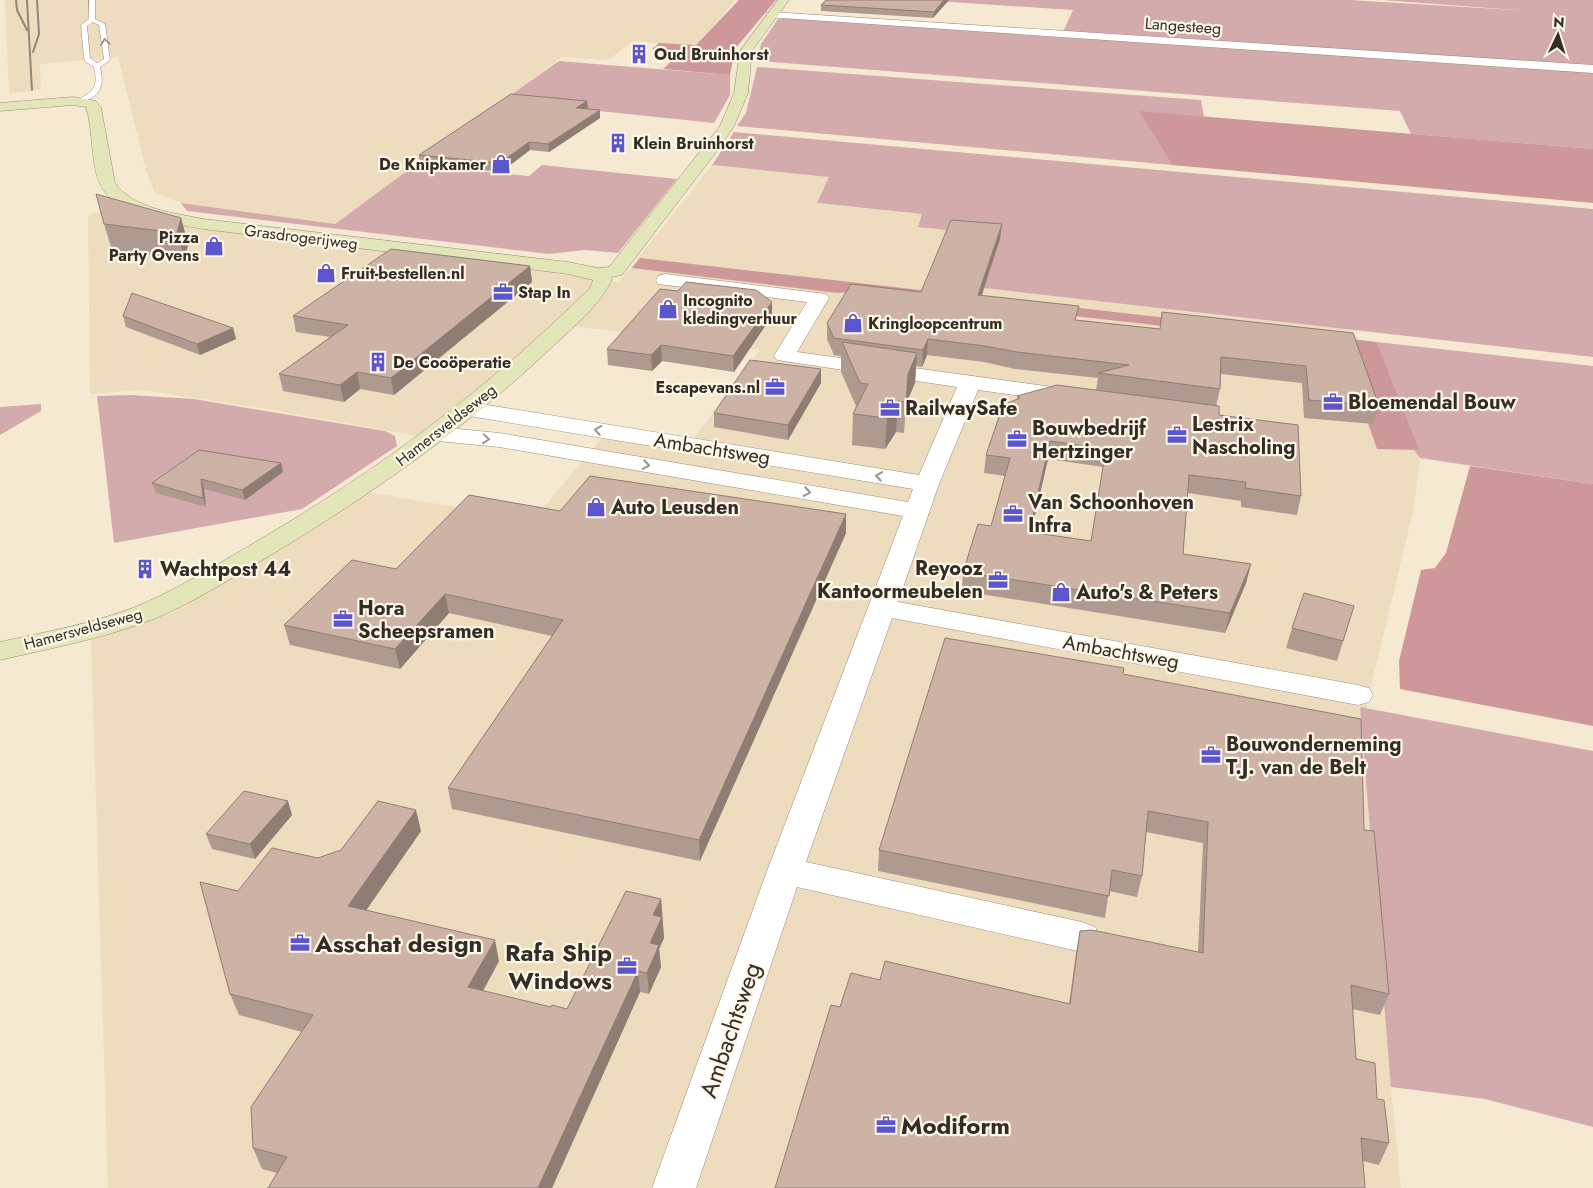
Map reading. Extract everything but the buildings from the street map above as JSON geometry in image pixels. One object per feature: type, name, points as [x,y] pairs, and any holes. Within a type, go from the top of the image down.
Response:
[{"type":"street","points":[[598,274],[615,271],[715,144],[727,126],[741,93],[746,51],[784,0]]},
{"type":"street","name":"Langesteeg","points":[[771,15],[1593,69]]},
{"type":"street","points":[[0,107],[80,101]]},
{"type":"street","name":"Grasdrogerijweg","points":[[80,101],[91,104],[94,108],[104,174],[110,188],[133,205],[156,214],[232,229],[558,267],[598,274]]},
{"type":"street","name":"Hamersveldseweg","points":[[0,651],[126,619],[180,596],[334,507],[438,434],[561,329],[602,284],[603,279],[598,274]]},
{"type":"street","points":[[664,280],[819,298],[784,356],[1096,399]]},
{"type":"street","points":[[923,497],[970,382]]},
{"type":"street","name":"Ambachtsweg","points":[[469,409],[923,497]]},
{"type":"street","name":"Ambachtsweg","points":[[438,434],[499,440],[923,497]]},
{"type":"street","name":"Ambachtsweg","points":[[674,1188],[785,871],[884,608],[923,497]]},
{"type":"street","name":"Ambachtsweg","points":[[884,608],[1358,696]]},
{"type":"street","points":[[785,871],[1082,937]]},
{"type":"lane","points":[[92,0],[92,20]]},
{"type":"lane","points":[[80,101],[99,89],[101,84],[97,66],[88,61],[87,58],[84,25],[92,20]]},
{"type":"lane","points":[[92,20],[102,24],[107,60],[97,66]]},
{"type":"shaded area","points":[[5,0],[735,0],[697,46],[633,41],[608,60],[562,57],[335,224],[181,203],[155,193],[146,170],[118,57],[40,64],[41,89],[9,94]]},
{"type":"shaded area","points":[[739,0],[776,0],[735,49],[730,75],[663,69],[683,51],[652,49],[659,43],[696,45]]},
{"type":"shaded area","points":[[921,0],[1350,0],[1529,11],[1382,0],[1593,0],[1593,68],[1063,32],[1073,10]]},
{"type":"shaded area","points":[[787,18],[1593,71],[1593,149],[1411,134],[1400,111],[758,61],[761,44],[778,19]]},
{"type":"shaded area","points":[[559,61],[730,75],[730,95],[714,123],[502,101]]},
{"type":"shaded area","points":[[757,67],[1201,100],[1204,117],[1140,112],[1172,165],[737,126],[746,113]]},
{"type":"shaded area","points":[[1139,111],[1593,149],[1593,203],[1172,165]]},
{"type":"shaded area","points":[[734,132],[1593,209],[1593,357],[984,288],[994,235],[918,227],[922,214],[817,203],[829,177],[712,165]]},
{"type":"shaded area","points":[[415,165],[529,176],[542,165],[677,179],[618,253],[585,250],[549,254],[187,211],[181,203],[335,224]]},
{"type":"shaded area","points":[[712,165],[830,177],[818,204],[922,214],[918,226],[994,235],[985,285],[1354,330],[1420,458],[1414,507],[1367,704],[1391,1087],[1401,1188],[108,1188],[91,637],[172,613],[367,492],[533,520],[612,426],[694,438],[760,350],[574,326],[423,437],[267,409],[142,390],[90,394],[88,215],[117,207],[159,221],[619,282]]},
{"type":"shaded area","points":[[640,258],[1377,342],[1419,450],[1377,449],[1341,346],[860,292],[837,293],[632,268]]},
{"type":"shaded area","points":[[1377,342],[1593,366],[1593,484],[1420,458],[1414,450],[1418,450]]},
{"type":"shaded area","points":[[131,395],[194,399],[385,431],[395,436],[397,446],[302,509],[114,543],[97,396]]},
{"type":"shaded area","points":[[41,404],[41,411],[0,435],[0,407]]},
{"type":"shaded area","points":[[1470,466],[1593,484],[1593,726],[1400,689],[1399,661],[1421,570],[1435,568],[1446,553]]},
{"type":"shaded area","points":[[1360,707],[1593,751],[1593,1127],[1485,1099],[1391,1087]]},
{"type":"railway","points":[[16,0],[17,10],[27,30]]},
{"type":"railway","points":[[27,0],[32,90]]},
{"type":"railway","points":[[33,52],[39,34],[37,0]]},
{"type":"place","name":"Oud Bruinhorst","points":[[639,54]]},
{"type":"place","name":"Klein Bruinhorst","points":[[618,143]]},
{"type":"place","name":"De Knipkamer","points":[[501,164]]},
{"type":"place","name":"Pizza Party Ovens","points":[[214,246]]},
{"type":"place","name":"Fruit-bestellen.nl","points":[[326,273]]},
{"type":"place","name":"Stap In","points":[[503,292]]},
{"type":"place","name":"Incognito kledingverhuur","points":[[668,309]]},
{"type":"place","name":"Kringloopcentrum","points":[[853,323]]},
{"type":"place","name":"De Cooöperatie","points":[[378,362]]},
{"type":"place","name":"Escapevans.nl","points":[[775,387]]},
{"type":"place","name":"Bloemendal Bouw","points":[[1333,402]]},
{"type":"place","name":"RailwaySafe","points":[[890,408]]},
{"type":"place","name":"Lestrix Nascholing","points":[[1177,435]]},
{"type":"place","name":"Bouwbedrijf Hertzinger","points":[[1017,439]]},
{"type":"place","name":"Auto Leusden","points":[[596,507]]},
{"type":"place","name":"Van Schoonhoven Infra","points":[[1013,514]]},
{"type":"place","name":"Wachtpost 44","points":[[145,569]]},
{"type":"place","name":"Reyooz Kantoormeubelen","points":[[998,580]]},
{"type":"place","name":"Auto's & Peters","points":[[1061,592]]},
{"type":"place","name":"Hora Scheepsramen","points":[[343,619]]},
{"type":"place","name":"Bouwonderneming T.J. van de Belt","points":[[1211,755]]},
{"type":"place","name":"Asschat design","points":[[300,943]]},
{"type":"place","name":"Rafa Ship Windows","points":[[627,966]]},
{"type":"place","name":"Modiform","points":[[886,1125]]}]
